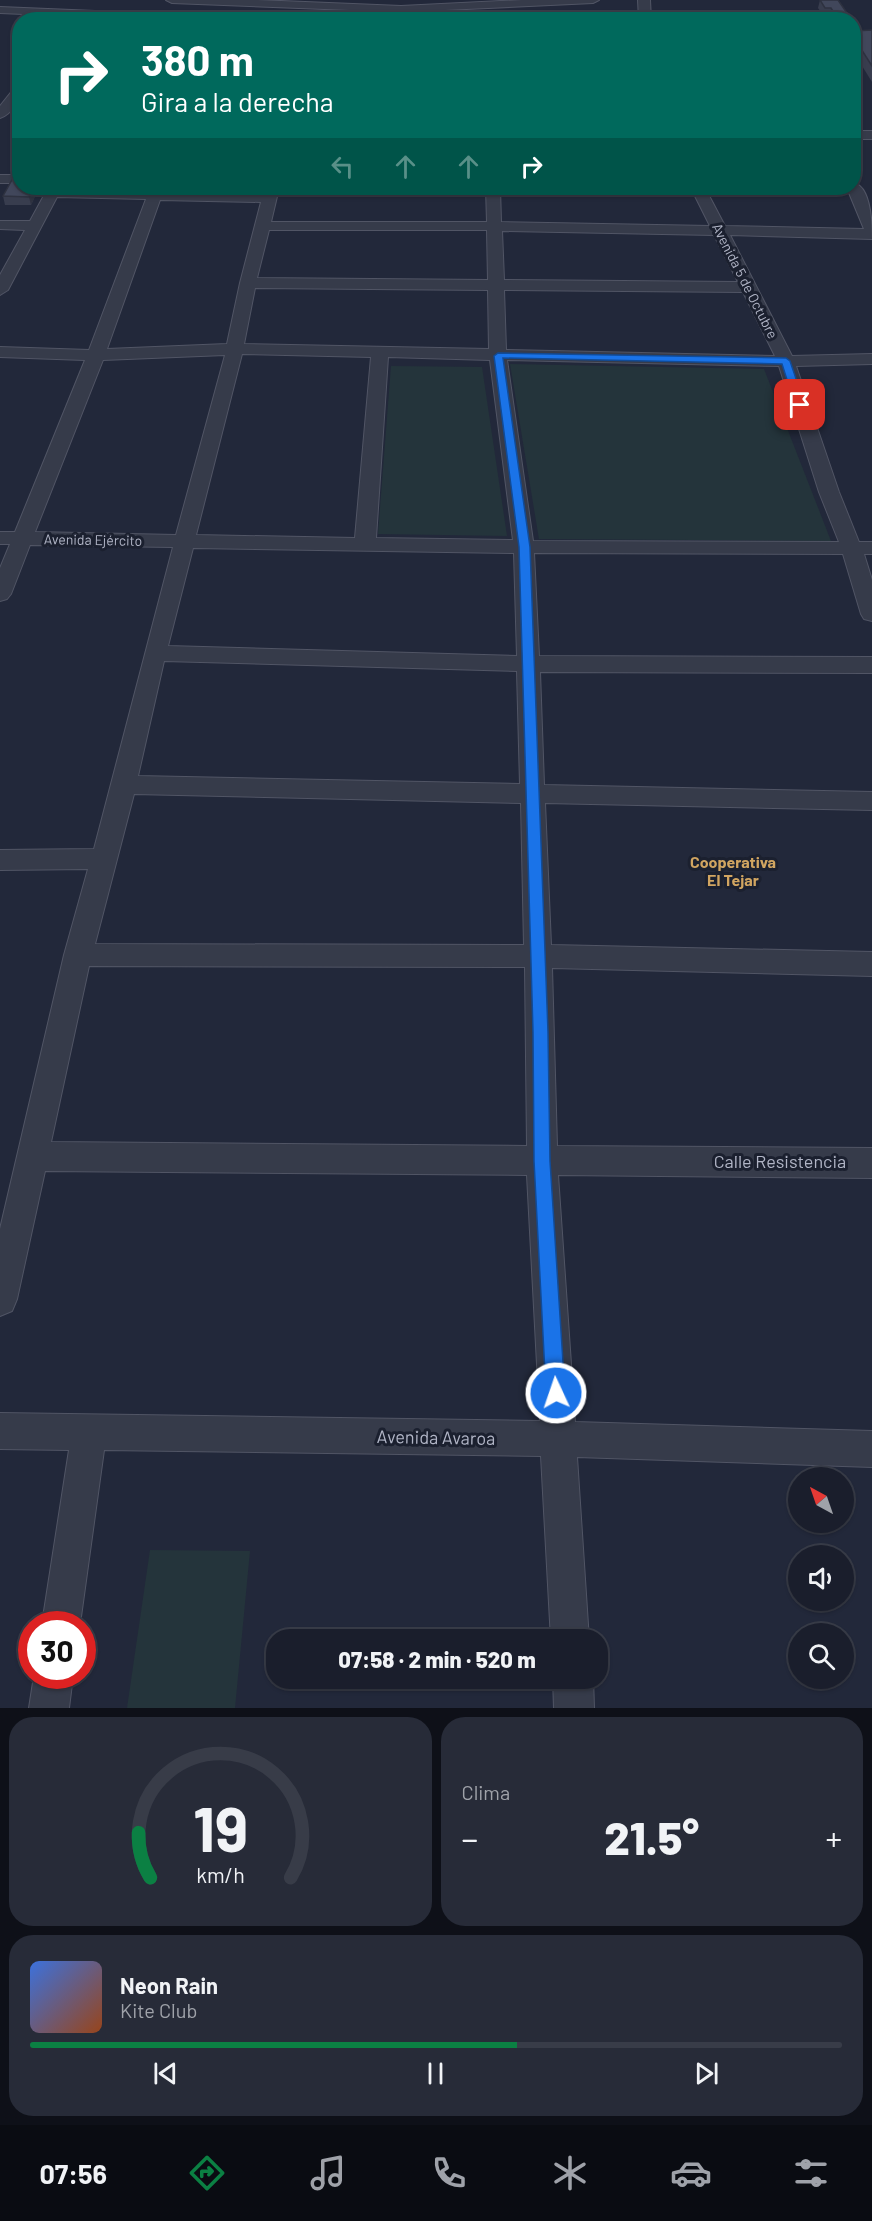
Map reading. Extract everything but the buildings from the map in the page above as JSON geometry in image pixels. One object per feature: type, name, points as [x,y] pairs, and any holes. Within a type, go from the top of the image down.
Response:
[{"type":"street","points":[[172,0],[228,7],[321,7],[368,4],[394,12]]},
{"type":"street","points":[[412,12],[467,3],[488,6],[593,0]]},
{"type":"street","points":[[488,6],[488,12]]},
{"type":"street","points":[[320,12],[321,7]]},
{"type":"street","points":[[0,10],[25,12]]},
{"type":"street","points":[[0,114],[12,92]]},
{"type":"street","points":[[0,290],[50,195]]},
{"type":"street","points":[[0,594],[96,355],[154,195]]},
{"type":"street","points":[[0,1299],[78,955],[124,785],[271,195]]},
{"type":"street","points":[[493,195],[498,356],[524,547],[538,956],[542,1161],[569,1629]]},
{"type":"street","name":"Avenida 5 de Octubre","points":[[702,195],[786,361],[830,492],[862,548],[872,614]]},
{"type":"street","points":[[263,226],[495,226],[720,232],[872,229],[857,195]]},
{"type":"street","points":[[0,225],[34,226]]},
{"type":"street","points":[[248,283],[748,287]]},
{"type":"street","points":[[0,352],[96,355],[234,349],[786,361],[872,358]]},
{"type":"street","points":[[365,544],[380,353]]},
{"type":"street","name":"Avenida Ejército","points":[[0,538],[524,547],[862,548]]},
{"type":"street","points":[[155,653],[528,664],[872,665]]},
{"type":"street","points":[[124,785],[872,801]]},
{"type":"street","points":[[0,860],[103,859]]},
{"type":"street","points":[[78,955],[538,956],[872,964]]},
{"type":"street","name":"Calle Resistencia","points":[[34,1156],[872,1163]]},
{"type":"street","name":"Avenida Avaroa","points":[[0,1431],[558,1440],[872,1449]]},
{"type":"street","points":[[63,1611],[89,1433]]},
{"type":"street","points":[[49,1708],[52,1689]]},
{"type":"street","points":[[573,1689],[574,1708]]},
{"type":"shaded area","points":[[510,364],[764,369],[831,541],[539,539]]},
{"type":"shaded area","points":[[391,366],[482,367],[507,536],[378,534]]},
{"type":"shaded area","points":[[150,1550],[250,1551],[235,1708],[127,1708]]},
{"type":"district","name":"Cooperativa El Tejar","points":[[733,871]]},
{"type":"route","points":[[556,1393],[542,1161],[524,547],[498,356],[786,361],[800,405]]}]
